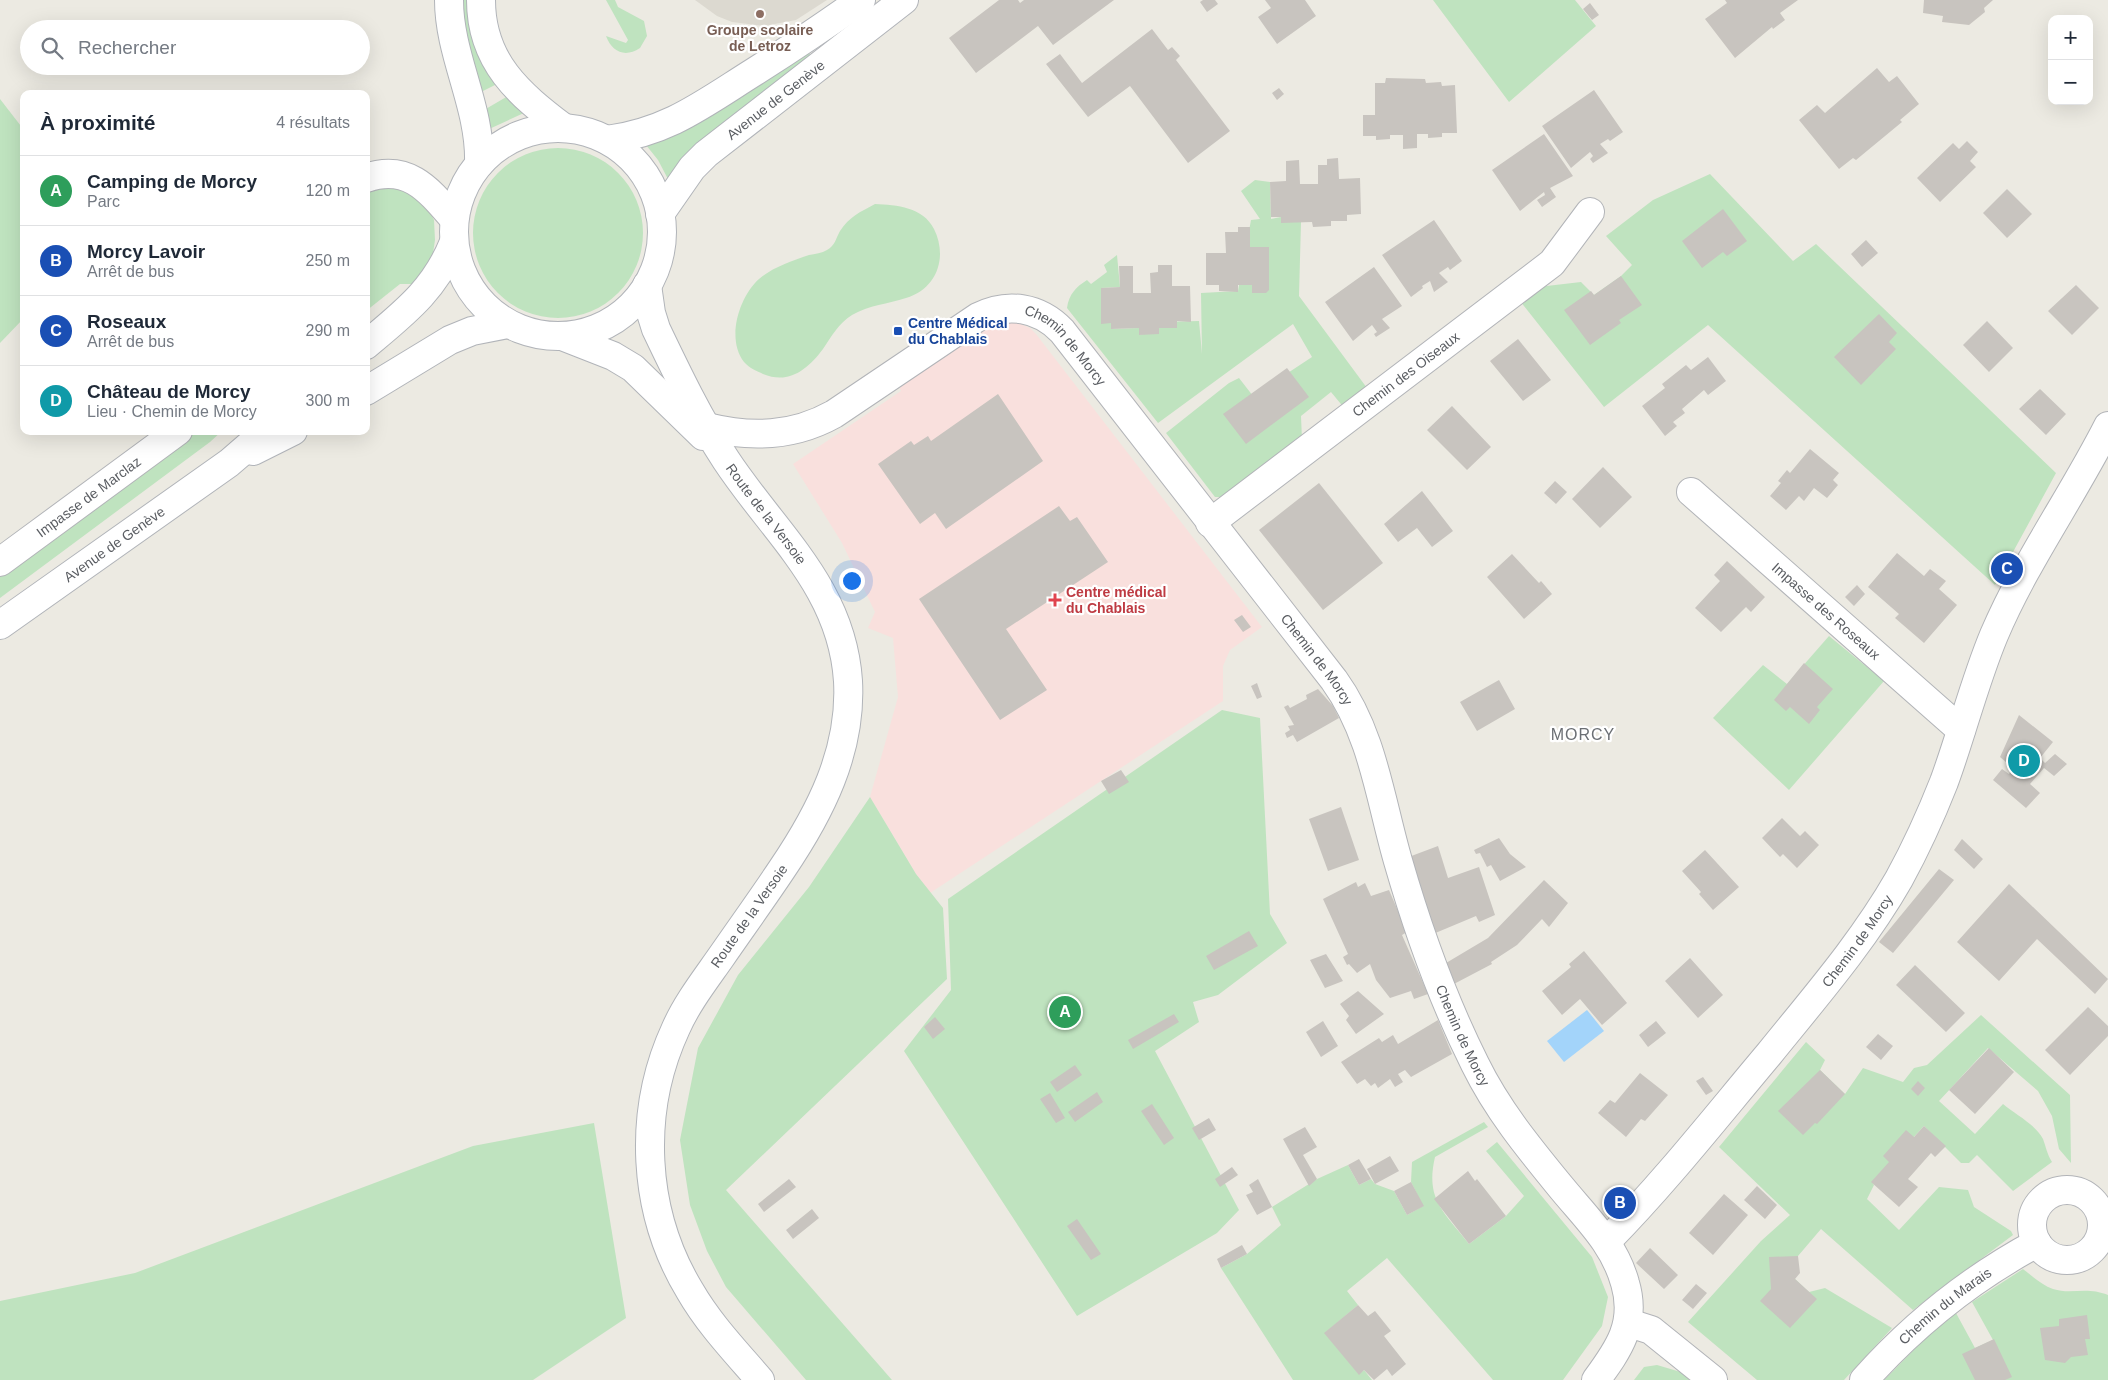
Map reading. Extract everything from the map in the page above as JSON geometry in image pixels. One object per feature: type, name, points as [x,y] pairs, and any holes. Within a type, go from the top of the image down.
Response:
[{"type":"street","points":[[449,0],[454,38],[476,121],[479,164]]},
{"type":"street","points":[[481,0],[486,33],[501,70],[522,95],[564,128]]},
{"type":"street","points":[[607,140],[644,134],[678,119],[815,32],[861,0]]},
{"type":"street","name":"Avenue de Genève","points":[[660,214],[689,172],[706,154],[904,0]]},
{"type":"street","points":[[370,177],[393,173],[414,180],[438,200],[454,230],[462,275],[481,303],[508,324],[543,335],[562,336],[579,334],[611,322],[638,299],[648,285],[654,272],[662,243],[660,214],[656,196],[642,171],[622,151],[607,140],[593,134],[564,128],[526,133],[493,151],[479,164],[463,189],[454,230],[439,274],[429,288],[370,342]]},
{"type":"street","name":"Chemin des Oiseaux","points":[[1210,523],[1552,263],[1590,212]]},
{"type":"street","name":"Route de la Versoie","points":[[648,285],[651,313],[656,328],[707,427],[724,456],[819,585],[839,632],[848,680],[848,712],[844,738],[828,789],[794,852],[685,1011],[666,1053],[652,1106],[650,1134],[652,1189],[666,1243],[691,1293],[724,1338],[760,1380]]},
{"type":"street","name":"Chemin de Morcy","points":[[707,427],[740,434],[765,435],[789,432],[812,425],[834,414],[978,317],[1003,308],[1022,308],[1048,318],[1062,331],[1334,680],[1356,714],[1370,750],[1408,893],[1454,1018],[1474,1063],[1499,1107],[1519,1135],[1607,1241],[1651,1195],[1732,1098],[1830,978],[1872,922],[1916,845],[1944,781],[1986,654],[2010,601],[2108,426]]},
{"type":"street","points":[[370,389],[450,340],[477,330],[508,324]]},
{"type":"street","name":"Route de la Versoie","points":[[562,336],[613,356],[633,368],[724,456]]},
{"type":"street","name":"Impasse de Marclaz","points":[[0,562],[173,435]]},
{"type":"street","name":"Avenue de Genève","points":[[0,626],[229,463],[261,435]]},
{"type":"street","name":"Avenue de Genève","points":[[229,463],[285,435]]},
{"type":"street","name":"Impasse des Roseaux","points":[[1691,492],[1961,730]]},
{"type":"street","points":[[2061,1190],[2074,1191],[2086,1195],[2101,1214],[2104,1240],[2088,1254],[2066,1261],[2054,1258],[2044,1252],[2037,1244],[2033,1233],[2033,1214],[2044,1199],[2061,1190]]},
{"type":"street","points":[[1596,1380],[1618,1350],[1629,1323],[1628,1291],[1616,1257],[1607,1241]]},
{"type":"street","name":"Chemin du Marais","points":[[1864,1380],[1911,1330],[1954,1294],[2005,1260],[2037,1244]]},
{"type":"street","points":[[1629,1323],[1651,1330],[1713,1380]]},
{"type":"shaded area","name":"Groupe scolaire de Letroz","points":[[695,0],[827,0],[796,20],[764,26],[732,22],[717,16]]},
{"type":"shaded area","name":"Centre médical du Chablais","points":[[1014,321],[1030,328],[1036,334],[1262,627],[1230,650],[1223,666],[1223,701],[930,893],[916,874],[870,797],[898,697],[893,638],[868,628],[875,612],[842,543],[793,464],[901,391],[899,386],[990,326],[997,323]]},
{"type":"green space","points":[[461,0],[471,0],[497,84],[479,93],[465,35]]},
{"type":"green space","points":[[606,0],[615,0],[618,7],[644,21],[647,36],[640,48],[624,53],[615,49],[609,42],[606,36],[626,43],[628,40]]},
{"type":"green space","points":[[1433,0],[1575,0],[1596,26],[1509,102]]},
{"type":"green space","points":[[807,50],[813,59],[669,181],[658,160],[646,145]]},
{"type":"green space","points":[[508,96],[526,112],[487,130],[484,110]]},
{"type":"green space","points":[[0,99],[20,125],[20,322],[0,343]]},
{"type":"green space","points":[[566,148],[591,154],[612,167],[624,179],[640,208],[643,233],[642,250],[637,266],[624,287],[612,299],[583,315],[550,318],[525,312],[504,299],[492,287],[476,258],[473,225],[479,200],[492,179],[504,167],[533,151]]},
{"type":"green space","points":[[1710,174],[1793,261],[1816,244],[2056,473],[1995,585],[1708,325],[1604,407],[1520,301],[1538,287],[1581,282],[1594,295],[1621,276],[1632,265],[1606,236],[1653,200]]},
{"type":"green space","points":[[1255,180],[1270,182],[1271,219],[1281,217],[1301,222],[1299,296],[1367,388],[1345,409],[1331,392],[1301,416],[1302,440],[1229,497],[1215,497],[1166,433],[1229,383],[1239,378],[1253,396],[1312,357],[1293,324],[1158,423],[1067,308],[1069,299],[1076,288],[1087,280],[1091,284],[1107,272],[1104,265],[1117,255],[1120,287],[1101,288],[1101,323],[1111,323],[1111,329],[1139,328],[1140,335],[1159,328],[1159,322],[1199,321],[1202,354],[1201,293],[1238,291],[1251,220],[1260,219],[1241,191]]},
{"type":"green space","points":[[400,184],[426,204],[434,220],[435,240],[432,260],[419,284],[400,284],[370,308],[370,187]]},
{"type":"green space","points":[[875,204],[909,209],[923,216],[929,222],[934,229],[940,250],[937,271],[932,280],[917,294],[865,309],[847,318],[811,363],[797,373],[781,378],[772,377],[748,366],[739,353],[736,342],[736,330],[741,307],[752,287],[764,275],[776,268],[830,248],[840,231],[851,218]]},
{"type":"green space","points":[[189,435],[218,435],[0,598],[0,573]]},
{"type":"green space","points":[[1829,636],[1884,681],[1789,790],[1713,718],[1763,665],[1787,684]]},
{"type":"green space","points":[[1222,710],[1260,718],[1270,914],[1287,943],[1218,995],[1193,1002],[1199,1022],[1155,1051],[1239,1210],[1217,1233],[1077,1316],[904,1051],[951,990],[948,899]]},
{"type":"green space","points":[[870,797],[916,874],[943,908],[947,979],[726,1190],[892,1380],[806,1380],[726,1287],[707,1251],[690,1205],[680,1140],[698,1048],[738,975],[809,887]]},
{"type":"green space","points":[[1981,1015],[2070,1095],[2071,1163],[2059,1149],[2052,1116],[2038,1091],[1988,1048],[1939,1101],[1975,1134],[2003,1104],[2040,1134],[2052,1162],[2013,1191],[1977,1155],[1969,1163],[1961,1163],[1924,1126],[1872,1182],[1874,1185],[1867,1199],[1899,1230],[1939,1187],[1968,1190],[1974,1207],[2011,1231],[2013,1235],[1913,1310],[1821,1229],[1798,1256],[1795,1279],[1809,1292],[1825,1288],[1892,1328],[1844,1380],[1757,1380],[1688,1322],[1761,1241],[1790,1215],[1719,1147],[1806,1042],[1825,1060],[1820,1070],[1845,1094],[1863,1068],[1903,1082],[1914,1068],[1927,1065]]},
{"type":"green space","points":[[1484,1122],[1488,1127],[1435,1157],[1433,1184],[1435,1195],[1445,1214],[1469,1244],[1506,1216],[1524,1196],[1486,1151],[1497,1142],[1592,1257],[1608,1297],[1602,1326],[1563,1380],[1493,1380],[1387,1258],[1347,1291],[1358,1305],[1325,1333],[1359,1374],[1364,1370],[1372,1380],[1293,1380],[1221,1268],[1247,1254],[1281,1225],[1272,1207],[1317,1179],[1348,1165],[1359,1185],[1371,1179],[1375,1184],[1394,1191],[1407,1215],[1423,1206],[1411,1182],[1412,1162]]},
{"type":"green space","points":[[594,1123],[626,1318],[533,1380],[0,1380],[0,1301],[135,1273],[473,1146]]},
{"type":"green space","points":[[2023,1269],[2041,1283],[2053,1289],[2060,1291],[2093,1291],[2108,1295],[2108,1380],[1884,1380],[1928,1336],[1956,1313],[1975,1348],[1993,1340],[1972,1302]]},
{"type":"green space","points":[[1657,1365],[1684,1373],[1693,1380],[1634,1380],[1644,1367]]},
{"type":"water","points":[[1587,1010],[1604,1031],[1564,1062],[1547,1041]]},
{"type":"building","points":[[999,0],[1018,0],[1020,3],[1024,0],[1114,0],[1053,45],[1038,26],[976,73],[949,38]]},
{"type":"building","points":[[1203,0],[1215,0],[1218,4],[1207,12],[1200,2]]},
{"type":"building","points":[[1265,0],[1305,0],[1316,16],[1277,44],[1258,17],[1271,8]]},
{"type":"building","points":[[1725,0],[1798,0],[1780,13],[1785,20],[1773,29],[1772,27],[1735,58],[1705,19],[1727,3]]},
{"type":"building","points":[[1924,0],[1993,0],[1984,8],[1985,12],[1969,25],[1942,22],[1943,16],[1923,13]]},
{"type":"building","points":[[1590,3],[1599,15],[1592,20],[1583,9]]},
{"type":"building","points":[[1152,29],[1168,50],[1172,47],[1180,56],[1176,60],[1230,131],[1188,163],[1130,86],[1088,117],[1046,64],[1060,54],[1082,83]]},
{"type":"building","points":[[1877,68],[1889,82],[1897,76],[1919,104],[1900,120],[1902,122],[1856,160],[1853,158],[1839,169],[1799,120],[1817,105],[1825,113]]},
{"type":"building","points":[[1386,78],[1425,79],[1426,83],[1441,82],[1442,86],[1455,85],[1457,133],[1442,133],[1442,137],[1428,138],[1428,134],[1417,134],[1417,148],[1403,149],[1403,135],[1390,135],[1390,139],[1376,140],[1376,136],[1363,136],[1363,115],[1375,115],[1375,83],[1385,83]]},
{"type":"building","points":[[1279,88],[1284,94],[1277,100],[1272,93]]},
{"type":"building","points":[[1594,90],[1623,132],[1610,141],[1608,139],[1600,144],[1608,153],[1593,163],[1590,159],[1593,156],[1590,152],[1571,168],[1542,126]]},
{"type":"building","points":[[1544,134],[1573,176],[1550,188],[1556,197],[1542,207],[1537,200],[1545,195],[1544,192],[1520,211],[1492,170]]},
{"type":"building","points":[[1967,141],[1978,152],[1970,161],[1976,167],[1940,202],[1917,178],[1953,143],[1959,149]]},
{"type":"building","points":[[1338,158],[1339,179],[1360,178],[1361,214],[1347,215],[1347,221],[1331,221],[1331,226],[1313,227],[1312,222],[1281,223],[1281,217],[1271,217],[1270,182],[1286,181],[1286,161],[1299,160],[1300,184],[1318,184],[1318,165],[1327,165],[1327,159]]},
{"type":"building","points":[[2007,189],[2032,214],[2007,238],[1983,213]]},
{"type":"building","points":[[1723,209],[1747,241],[1727,256],[1723,252],[1702,268],[1682,241]]},
{"type":"building","points":[[1434,220],[1462,261],[1450,270],[1448,267],[1439,273],[1448,282],[1434,292],[1430,281],[1411,297],[1382,255]]},
{"type":"building","points":[[1238,227],[1250,227],[1250,247],[1269,247],[1269,290],[1266,293],[1252,293],[1252,285],[1238,285],[1238,292],[1219,291],[1219,285],[1206,285],[1206,253],[1226,253],[1225,232],[1238,232]]},
{"type":"building","points":[[1866,240],[1878,253],[1862,267],[1851,254]]},
{"type":"building","points":[[1158,265],[1172,265],[1172,286],[1190,286],[1191,322],[1177,321],[1177,328],[1159,328],[1159,334],[1139,335],[1139,328],[1111,329],[1111,323],[1101,324],[1101,288],[1120,287],[1119,266],[1133,266],[1133,293],[1151,293],[1150,273],[1158,272]]},
{"type":"building","points":[[1374,267],[1402,306],[1382,319],[1390,328],[1376,337],[1374,334],[1377,332],[1372,325],[1353,341],[1325,302]]},
{"type":"building","points":[[1621,276],[1642,305],[1619,320],[1621,323],[1590,345],[1564,310],[1591,291],[1594,295]]},
{"type":"building","points":[[2076,285],[2099,308],[2072,335],[2048,311]]},
{"type":"building","points":[[1879,314],[1897,333],[1889,342],[1896,349],[1861,385],[1834,357]]},
{"type":"building","points":[[1987,321],[2013,348],[1989,372],[1963,345]]},
{"type":"building","points":[[1518,339],[1551,380],[1523,401],[1490,361]]},
{"type":"building","points":[[1708,357],[1726,381],[1708,395],[1704,390],[1682,409],[1685,413],[1673,422],[1677,426],[1665,436],[1642,406],[1665,388],[1662,384],[1686,365],[1691,370]]},
{"type":"building","points":[[1287,368],[1309,397],[1246,444],[1223,414]]},
{"type":"building","points":[[2040,389],[2066,414],[2046,435],[2019,409]]},
{"type":"building","points":[[998,394],[1043,461],[946,529],[935,513],[920,524],[878,464],[911,441],[914,445],[928,436],[931,441]]},
{"type":"building","points":[[1452,406],[1491,447],[1467,470],[1427,430]]},
{"type":"building","points":[[1810,449],[1839,473],[1833,480],[1838,485],[1827,498],[1814,488],[1804,501],[1799,496],[1786,510],[1770,496],[1781,483],[1778,481],[1787,470],[1790,473]]},
{"type":"building","points":[[1603,467],[1632,497],[1600,528],[1572,499]]},
{"type":"building","points":[[1555,481],[1567,492],[1556,504],[1544,493]]},
{"type":"building","points":[[1319,483],[1383,563],[1323,610],[1259,530]]},
{"type":"building","points":[[1422,491],[1453,531],[1432,547],[1417,528],[1398,542],[1384,524]]},
{"type":"building","points":[[1059,506],[1070,521],[1077,517],[1108,562],[1006,629],[1047,690],[1000,720],[919,599]]},
{"type":"building","points":[[1897,553],[1924,576],[1930,569],[1946,581],[1939,589],[1957,605],[1924,643],[1895,618],[1899,614],[1868,587]]},
{"type":"building","points":[[1512,554],[1552,594],[1524,619],[1487,577]]},
{"type":"building","points":[[1727,561],[1765,597],[1751,612],[1746,607],[1721,632],[1695,608],[1720,581],[1714,575]]},
{"type":"building","points":[[1857,585],[1865,594],[1854,606],[1845,597]]},
{"type":"building","points":[[1242,615],[1251,627],[1243,632],[1234,620]]},
{"type":"building","points":[[1804,663],[1833,689],[1817,707],[1820,710],[1809,724],[1790,707],[1786,711],[1774,700]]},
{"type":"building","points":[[1499,680],[1515,709],[1477,731],[1460,702]]},
{"type":"building","points":[[1257,683],[1262,697],[1257,699],[1251,686]]},
{"type":"building","points":[[1318,689],[1333,706],[1339,718],[1297,742],[1293,735],[1287,738],[1285,733],[1290,730],[1288,726],[1294,725],[1284,707],[1288,705],[1290,708],[1307,699],[1306,695]]},
{"type":"building","points":[[2019,715],[2053,742],[2040,758],[2045,763],[2055,754],[2067,764],[2054,776],[2044,768],[2030,784],[2040,793],[2026,808],[1993,780],[2002,769],[2009,774],[2013,768],[2000,757]]},
{"type":"building","points":[[1121,770],[1129,782],[1109,794],[1101,781]]},
{"type":"building","points":[[1341,807],[1359,860],[1328,871],[1309,819]]},
{"type":"building","points":[[1782,818],[1800,836],[1805,831],[1819,845],[1797,868],[1783,854],[1780,857],[1762,838]]},
{"type":"building","points":[[1499,838],[1510,854],[1526,867],[1500,881],[1491,865],[1487,867],[1480,853],[1476,854],[1474,850]]},
{"type":"building","points":[[1962,839],[1983,859],[1974,869],[1954,850]]},
{"type":"building","points":[[1438,846],[1448,878],[1479,867],[1495,915],[1479,922],[1476,916],[1433,934],[1406,858]]},
{"type":"building","points":[[1705,850],[1739,887],[1713,910],[1699,894],[1701,892],[1682,871]]},
{"type":"building","points":[[1939,869],[1954,880],[1893,953],[1879,942]]},
{"type":"building","points":[[1544,880],[1568,903],[1549,927],[1542,919],[1517,945],[1491,962],[1492,964],[1452,985],[1441,966],[1488,938]]},
{"type":"building","points":[[1356,882],[1358,887],[1365,883],[1371,896],[1389,890],[1407,932],[1402,935],[1428,994],[1414,999],[1411,991],[1390,998],[1376,980],[1370,964],[1357,973],[1349,964],[1347,965],[1343,957],[1348,954],[1323,899]]},
{"type":"building","points":[[2009,884],[2108,979],[2095,994],[2037,939],[1999,981],[1957,942]]},
{"type":"building","points":[[1249,931],[1258,946],[1214,970],[1206,956]]},
{"type":"building","points":[[1584,951],[1627,1003],[1602,1025],[1580,999],[1562,1015],[1542,991],[1571,967],[1569,964]]},
{"type":"building","points":[[1326,954],[1343,981],[1325,988],[1310,960]]},
{"type":"building","points":[[1690,958],[1723,995],[1698,1018],[1665,981]]},
{"type":"building","points":[[1915,965],[1965,1013],[1946,1032],[1896,985]]},
{"type":"building","points":[[1358,991],[1384,1014],[1356,1034],[1346,1020],[1349,1016],[1340,1004]]},
{"type":"building","points":[[2088,1007],[2108,1026],[2108,1036],[2070,1075],[2045,1050]]},
{"type":"building","points":[[1174,1014],[1179,1022],[1133,1049],[1128,1040]]},
{"type":"building","points":[[935,1017],[945,1029],[933,1039],[924,1027]]},
{"type":"building","points":[[1438,1020],[1452,1054],[1411,1077],[1405,1070],[1398,1074],[1403,1082],[1395,1087],[1390,1079],[1378,1088],[1375,1083],[1371,1086],[1365,1079],[1357,1084],[1341,1062],[1379,1038],[1382,1042],[1393,1035],[1398,1044]]},
{"type":"building","points":[[1323,1021],[1338,1046],[1321,1057],[1306,1032]]},
{"type":"building","points":[[1656,1021],[1666,1033],[1648,1047],[1639,1035]]},
{"type":"building","points":[[1878,1034],[1893,1046],[1881,1060],[1866,1047]]},
{"type":"building","points":[[1989,1048],[2014,1072],[1975,1114],[1949,1090]]},
{"type":"building","points":[[1075,1065],[1082,1075],[1057,1092],[1050,1082]]},
{"type":"building","points":[[1820,1070],[1845,1094],[1817,1124],[1815,1123],[1803,1135],[1778,1111]]},
{"type":"building","points":[[1640,1073],[1668,1095],[1645,1121],[1641,1119],[1626,1137],[1598,1113],[1610,1100],[1615,1103]]},
{"type":"building","points":[[1703,1077],[1713,1091],[1706,1095],[1696,1081]]},
{"type":"building","points":[[1918,1081],[1925,1088],[1918,1096],[1911,1089]]},
{"type":"building","points":[[1097,1092],[1103,1102],[1075,1122],[1068,1112]]},
{"type":"building","points":[[1050,1093],[1065,1118],[1056,1123],[1040,1099]]},
{"type":"building","points":[[1152,1104],[1174,1138],[1164,1145],[1141,1111]]},
{"type":"building","points":[[1209,1118],[1216,1130],[1199,1140],[1192,1128]]},
{"type":"building","points":[[1924,1126],[1946,1146],[1935,1157],[1931,1153],[1908,1179],[1918,1187],[1899,1207],[1871,1182],[1889,1162],[1883,1156],[1906,1130],[1914,1137]]},
{"type":"building","points":[[1305,1127],[1317,1147],[1303,1155],[1317,1179],[1309,1186],[1283,1139]]},
{"type":"building","points":[[1390,1156],[1399,1171],[1375,1184],[1367,1169]]},
{"type":"building","points":[[1359,1159],[1371,1179],[1359,1185],[1348,1165]]},
{"type":"building","points":[[1232,1167],[1238,1175],[1220,1187],[1215,1179]]},
{"type":"building","points":[[1468,1171],[1475,1181],[1477,1179],[1506,1216],[1469,1244],[1434,1199]]},
{"type":"building","points":[[789,1179],[796,1187],[764,1212],[758,1204]]},
{"type":"building","points":[[1258,1179],[1272,1207],[1257,1215],[1246,1195],[1253,1192],[1249,1185]]},
{"type":"building","points":[[1411,1182],[1424,1206],[1407,1215],[1394,1191]]},
{"type":"building","points":[[1757,1186],[1777,1205],[1765,1219],[1744,1200]]},
{"type":"building","points":[[1724,1194],[1748,1215],[1713,1255],[1689,1233]]},
{"type":"building","points":[[812,1209],[819,1218],[793,1239],[786,1230]]},
{"type":"building","points":[[1077,1219],[1101,1254],[1091,1260],[1067,1226]]},
{"type":"building","points":[[1242,1245],[1247,1254],[1221,1268],[1217,1259]]},
{"type":"building","points":[[1650,1248],[1678,1275],[1664,1289],[1636,1263]]},
{"type":"building","points":[[1798,1256],[1800,1273],[1795,1279],[1817,1299],[1790,1328],[1760,1301],[1771,1289],[1769,1257]]},
{"type":"building","points":[[1696,1284],[1707,1293],[1693,1309],[1682,1300]]},
{"type":"building","points":[[1358,1305],[1368,1316],[1375,1311],[1391,1331],[1384,1336],[1406,1364],[1392,1376],[1387,1369],[1374,1380],[1364,1370],[1359,1375],[1324,1333]]},
{"type":"building","points":[[2087,1315],[2090,1339],[2085,1339],[2088,1355],[2071,1357],[2065,1363],[2045,1360],[2040,1328],[2059,1326],[2059,1319]]},
{"type":"building","points":[[1994,1339],[2012,1377],[2005,1380],[1975,1380],[1962,1354]]},
{"type":"place","name":"Groupe scolaire de Letroz","points":[[760,14]]},
{"type":"place","name":"Centre Médical du Chablais","points":[[898,331]]},
{"type":"place","name":"Roseaux","points":[[2007,569]]},
{"type":"place","name":"Centre médical du Chablais","points":[[1055,600]]},
{"type":"place","name":"Château de Morcy","points":[[2024,761]]},
{"type":"place","name":"Camping de Morcy","points":[[1065,1012]]},
{"type":"place","name":"Morcy Lavoir","points":[[1620,1203]]},
{"type":"district","name":"MORCY","points":[[1583,734]]}]
